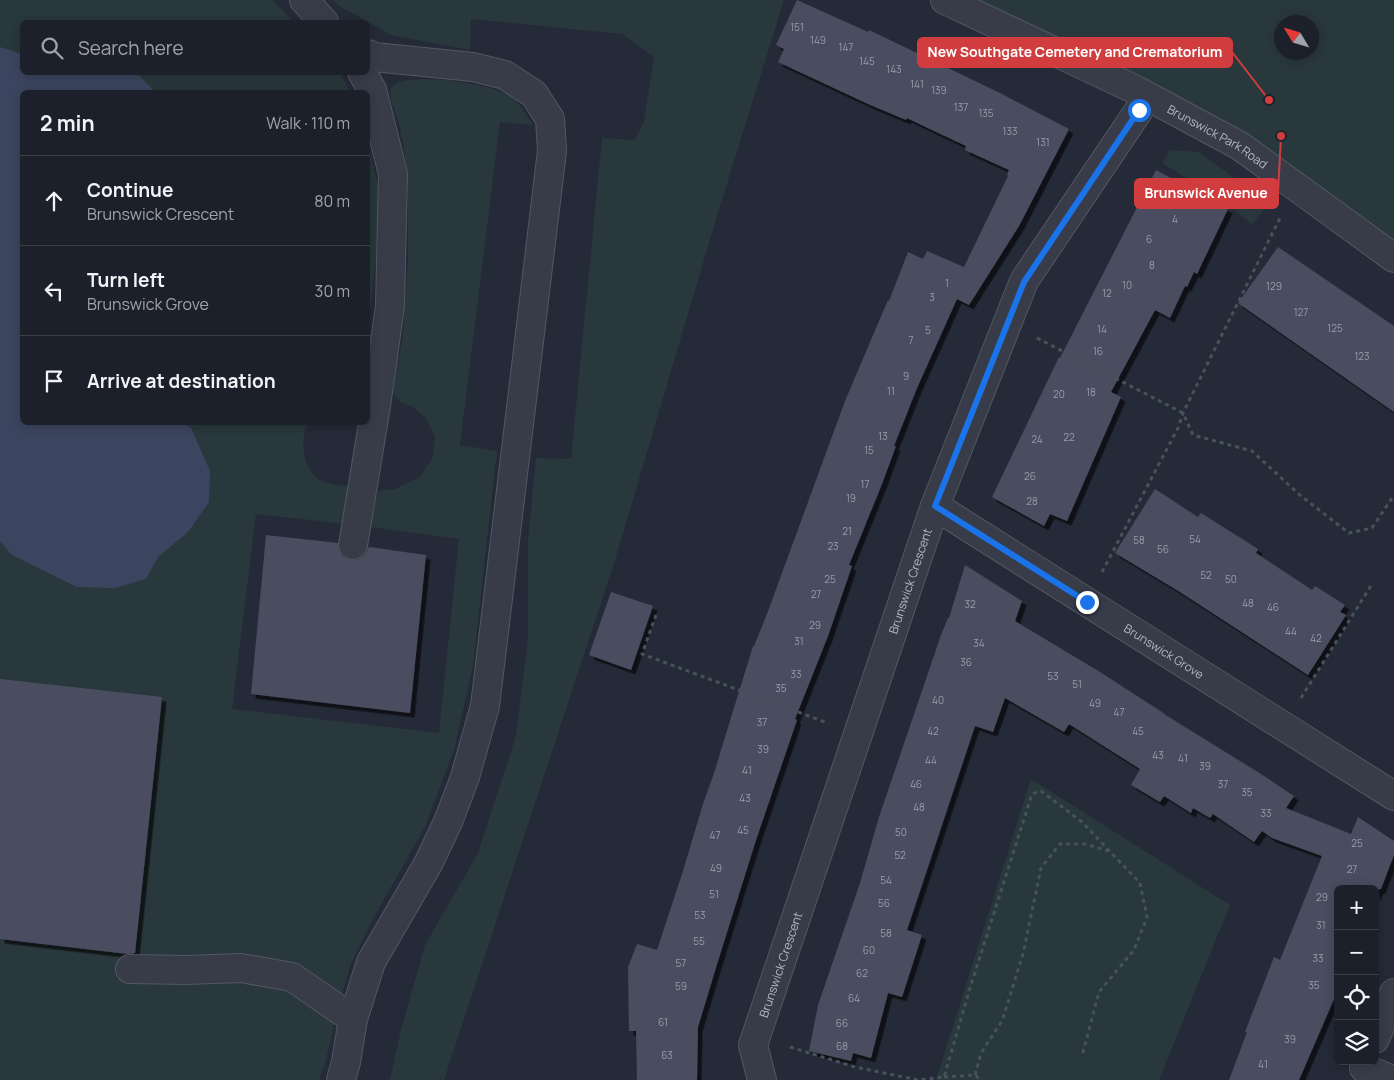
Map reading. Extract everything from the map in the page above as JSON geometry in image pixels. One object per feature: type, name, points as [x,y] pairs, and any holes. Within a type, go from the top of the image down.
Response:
[{"type":"street","points":[[304,0],[322,20]]},
{"type":"street","name":"Brunswick Park Road","points":[[945,0],[1136,90],[1240,146],[1394,258]]},
{"type":"street","points":[[341,1080],[346,1062],[352,1019],[371,962],[428,864],[448,822],[465,776],[484,706],[552,151],[550,119],[534,94],[505,75],[473,67],[374,57],[370,55]]},
{"type":"street","points":[[353,545],[390,306],[392,174],[372,90],[364,75]]},
{"type":"street","name":"Brunswick Crescent","points":[[762,1080],[753,1045],[935,506],[1024,282],[1139,110]]},
{"type":"street","name":"Brunswick Grove","points":[[935,506],[1394,796]]},
{"type":"street","points":[[130,969],[186,970],[241,968],[292,977],[352,1019]]},
{"type":"street","points":[[1379,1029],[1394,992]]},
{"type":"street","points":[[1363,1070],[1393,1080]]},
{"type":"path","points":[[1087,602],[1178,428],[1183,413],[1282,214],[1297,188]]},
{"type":"path","points":[[1008,324],[1183,413],[1192,435],[1252,451],[1301,496],[1349,533],[1372,528],[1394,494]]},
{"type":"path","points":[[1284,726],[1372,584]]},
{"type":"path","points":[[656,615],[642,654],[858,735]]},
{"type":"path","points":[[944,1076],[972,979],[1032,794],[1041,791],[1082,822],[1140,883],[1147,917],[1134,950],[1099,992],[1082,1056]]},
{"type":"path","points":[[975,1075],[981,1053],[1002,1021],[1024,954],[1041,868],[1060,844],[1086,844],[1110,852]]},
{"type":"path","points":[[756,1036],[855,1067],[918,1080],[944,1076],[975,1075],[980,1080]]},
{"type":"shaded area","points":[[0,0],[272,0],[292,20],[20,20],[20,75],[341,75],[349,90],[20,90],[20,425],[307,425],[303,444],[305,460],[312,473],[325,482],[352,487],[347,524],[256,514],[232,709],[439,733],[459,539],[370,527],[378,491],[395,489],[420,477],[432,459],[435,437],[426,418],[413,407],[400,402],[392,392],[403,337],[408,260],[408,174],[400,127],[391,99],[390,89],[399,82],[436,79],[492,88],[512,98],[533,125],[500,122],[460,445],[497,451],[473,666],[454,750],[425,827],[374,917],[352,961],[319,1080],[0,1080]]},
{"type":"shaded area","points":[[332,0],[784,0],[716,219],[616,557],[444,1080],[390,1080],[401,1030],[425,945],[478,853],[516,736],[528,638],[528,541],[536,458],[571,459],[602,138],[635,140],[644,121],[654,57],[622,34],[471,19],[470,50],[391,35],[370,23],[370,20],[364,20]]},
{"type":"shaded area","points":[[941,0],[1394,0],[1394,259],[1242,148]]},
{"type":"shaded area","points":[[370,150],[378,187],[376,259],[370,312]]},
{"type":"shaded area","points":[[1170,150],[1199,152],[1269,203],[1252,224],[1220,198],[1162,163]]},
{"type":"shaded area","points":[[1031,779],[1230,905],[1159,1080],[936,1080]]},
{"type":"water","points":[[0,47],[20,53],[20,75],[139,75],[152,90],[20,90],[20,425],[186,425],[191,428],[210,471],[209,502],[188,532],[158,557],[146,579],[115,588],[77,587],[12,555],[0,541]]},
{"type":"building","points":[[797,0],[868,32],[869,30],[1000,93],[1069,129],[1019,226],[969,305],[957,299],[917,388],[894,446],[896,446],[882,484],[849,565],[852,566],[828,636],[795,719],[797,720],[756,840],[718,961],[698,1027],[697,1080],[637,1080],[636,1031],[629,1031],[628,967],[637,944],[657,950],[753,646],[767,614],[845,401],[889,301],[908,252],[923,259],[927,251],[964,267],[1008,176],[1009,170],[965,150],[966,146],[907,118],[906,120],[868,104],[778,62],[784,49],[776,45]]},
{"type":"building","points":[[1156,170],[1228,209],[1197,274],[1194,272],[1187,287],[1185,286],[1170,318],[1155,310],[1111,392],[1121,397],[1067,521],[1050,514],[1044,526],[992,497],[1059,357]]},
{"type":"building","points":[[1278,247],[1394,326],[1394,412],[1238,303]]},
{"type":"building","points":[[1155,489],[1198,517],[1201,513],[1258,549],[1256,553],[1312,590],[1315,586],[1345,605],[1340,612],[1346,615],[1308,675],[1180,592],[1115,553]]},
{"type":"building","points":[[266,535],[338,543],[339,551],[343,557],[351,560],[359,559],[365,555],[369,547],[426,555],[410,713],[251,694]]},
{"type":"building","points":[[965,565],[1022,601],[1015,621],[1100,672],[1294,796],[1286,808],[1351,834],[1358,817],[1394,841],[1394,855],[1381,889],[1379,889],[1379,885],[1334,885],[1334,999],[1299,1080],[1229,1080],[1274,957],[1280,960],[1322,856],[1272,838],[1262,831],[1254,842],[1213,814],[1210,818],[1193,808],[1191,813],[1164,796],[1160,802],[1131,785],[1140,769],[1069,724],[1064,732],[1005,698],[993,732],[975,726],[907,930],[922,935],[902,997],[888,993],[871,1058],[853,1053],[851,1061],[809,1051],[818,1005],[860,883],[879,817],[941,635],[949,618]]},
{"type":"building","points":[[611,592],[653,606],[631,670],[589,655]]},
{"type":"building","points":[[0,679],[162,697],[135,953],[128,954],[0,939]]},
{"type":"place","name":"New Southgate Cemetery and Crematorium","points":[[1269,100]]},
{"type":"place","name":"Brunswick Avenue","points":[[1281,136]]},
{"type":"route","points":[[1087,602],[935,506],[1024,282],[1139,110]]}]
